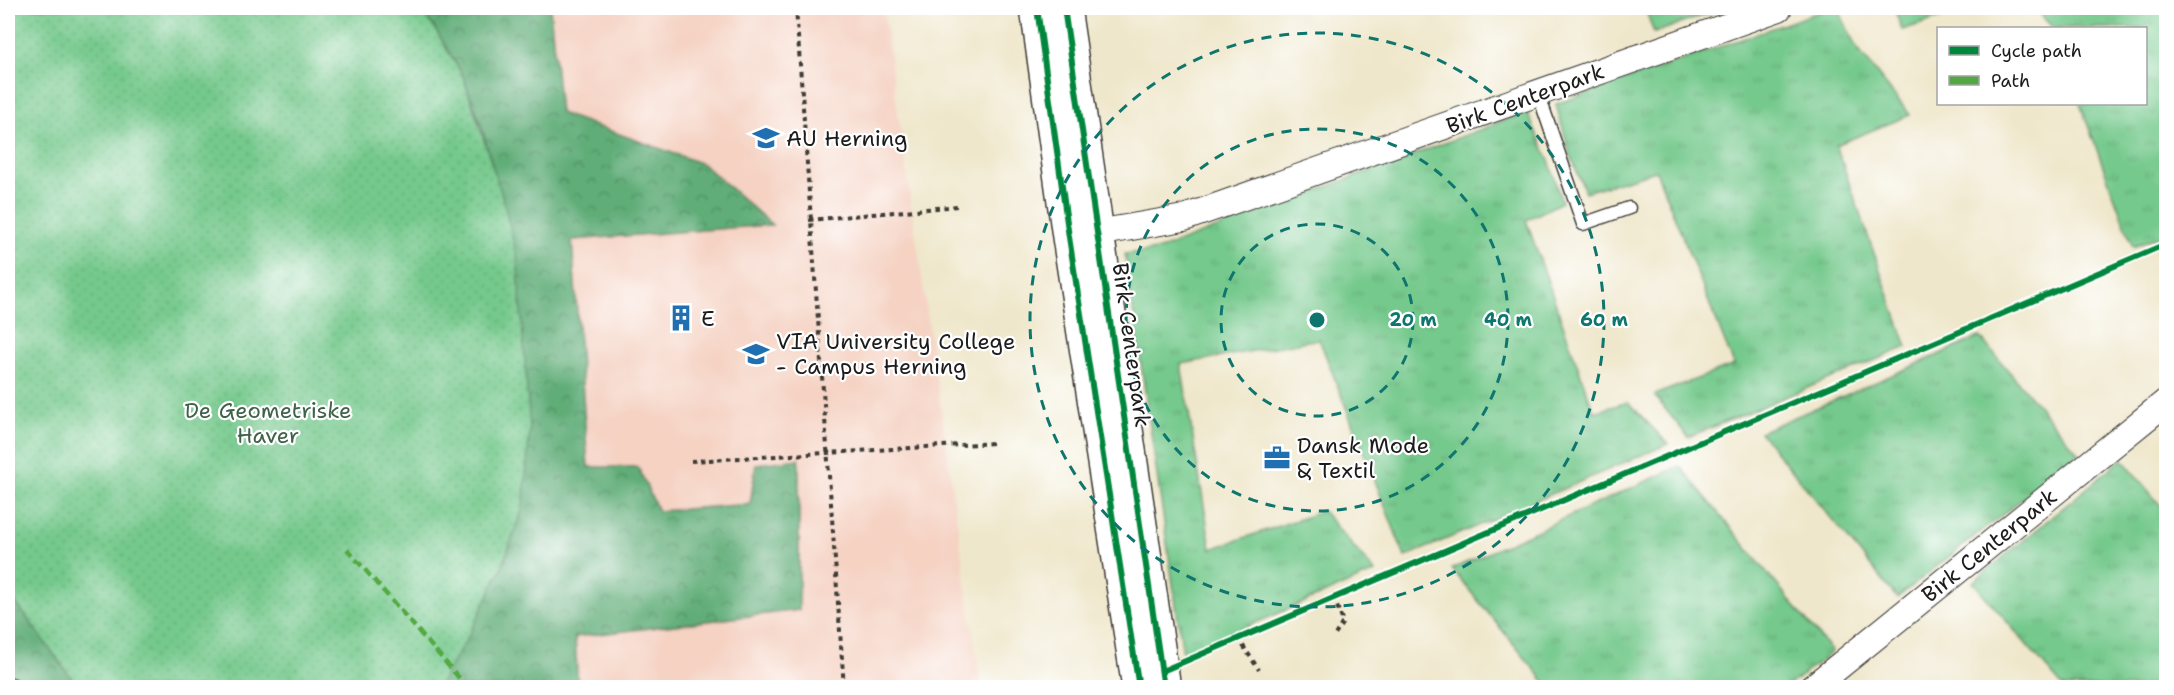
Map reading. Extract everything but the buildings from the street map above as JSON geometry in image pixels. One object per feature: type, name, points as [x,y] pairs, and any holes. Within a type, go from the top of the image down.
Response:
[{"type":"street","name":"Birk Centerpark","points":[[1037,8],[1083,235],[1164,687]]},
{"type":"street","name":"Birk Centerpark","points":[[1064,8],[1083,235],[1139,687]]},
{"type":"street","name":"Birk Centerpark","points":[[1083,235],[1184,218],[1779,8]]},
{"type":"street","name":"Birk Centerpark","points":[[1812,687],[2166,402]]},
{"type":"lane","points":[[1538,93],[1583,224],[1629,208]]},
{"type":"path","points":[[796,8],[809,220],[844,687]]},
{"type":"path","points":[[809,220],[958,206]]},
{"type":"path","points":[[691,461],[994,443]]},
{"type":"path","points":[[1323,602],[1345,593]]},
{"type":"path","points":[[1334,598],[1343,622],[1335,635]]},
{"type":"path","points":[[1227,643],[1249,634]]},
{"type":"path","points":[[1238,638],[1259,670]]},
{"type":"shaded area","name":"VIA University College - Campus Herning","points":[[550,8],[883,8],[981,687],[578,687],[574,637],[588,468],[572,240],[771,225],[703,164],[560,113]]},
{"type":"green space","name":"De Geometriske Haver","points":[[12,8],[418,8],[434,27],[463,76],[502,195],[517,256],[530,429],[523,507],[502,567],[469,635],[438,687],[78,687],[11,596],[8,589],[8,13]]},
{"type":"green space","points":[[418,8],[550,8],[560,113],[703,164],[772,225],[572,240],[588,467],[638,467],[658,511],[750,504],[756,464],[799,459],[799,610],[575,637],[578,687],[438,687],[469,635],[502,567],[523,507],[517,256],[481,125],[463,76],[434,27]]},
{"type":"green space","points":[[1645,8],[1725,8],[1654,33]]},
{"type":"green space","points":[[1830,8],[1838,8],[1856,47],[1910,115],[1836,145],[1907,347],[1688,437],[1654,395],[1734,365],[1656,171],[1585,192],[1569,151],[1556,104]]},
{"type":"green space","points":[[1894,8],[1970,8],[1902,30]]},
{"type":"green space","points":[[2034,8],[2166,8],[2166,233],[2133,247],[2080,105],[2147,105],[2147,27],[2052,27]]},
{"type":"green space","points":[[1527,112],[1549,160],[1562,202],[1526,220],[1594,412],[1628,402],[1668,444],[1405,557],[1319,339],[1181,364],[1211,549],[1323,511],[1375,572],[1183,654],[1125,254],[1158,250]]},
{"type":"green space","points":[[1980,337],[2079,454],[1897,598],[1760,432]]},
{"type":"green space","points":[[2122,459],[2166,512],[2166,687],[2063,687],[1973,582]]},
{"type":"green space","points":[[1680,466],[1832,652],[1787,687],[1549,687],[1452,569]]},
{"type":"green space","points":[[8,589],[11,596],[78,687],[8,687]]},
{"type":"marked path","points":[[347,549],[468,688]]},
{"type":"marked path","points":[[8,677],[38,688]]},
{"type":"cycle path","points":[[1037,8],[1069,237],[1139,688]]},
{"type":"cycle path","points":[[1064,8],[1164,688]]},
{"type":"cycle path","points":[[1162,671],[2166,244]]},
{"type":"place","name":"AU Herning","points":[[766,138]]},
{"type":"place","name":"E","points":[[681,318]]},
{"type":"place","name":"VIA University College - Campus Herning","points":[[756,354]]},
{"type":"place","name":"Dansk Mode & Textil","points":[[1277,458]]}]
